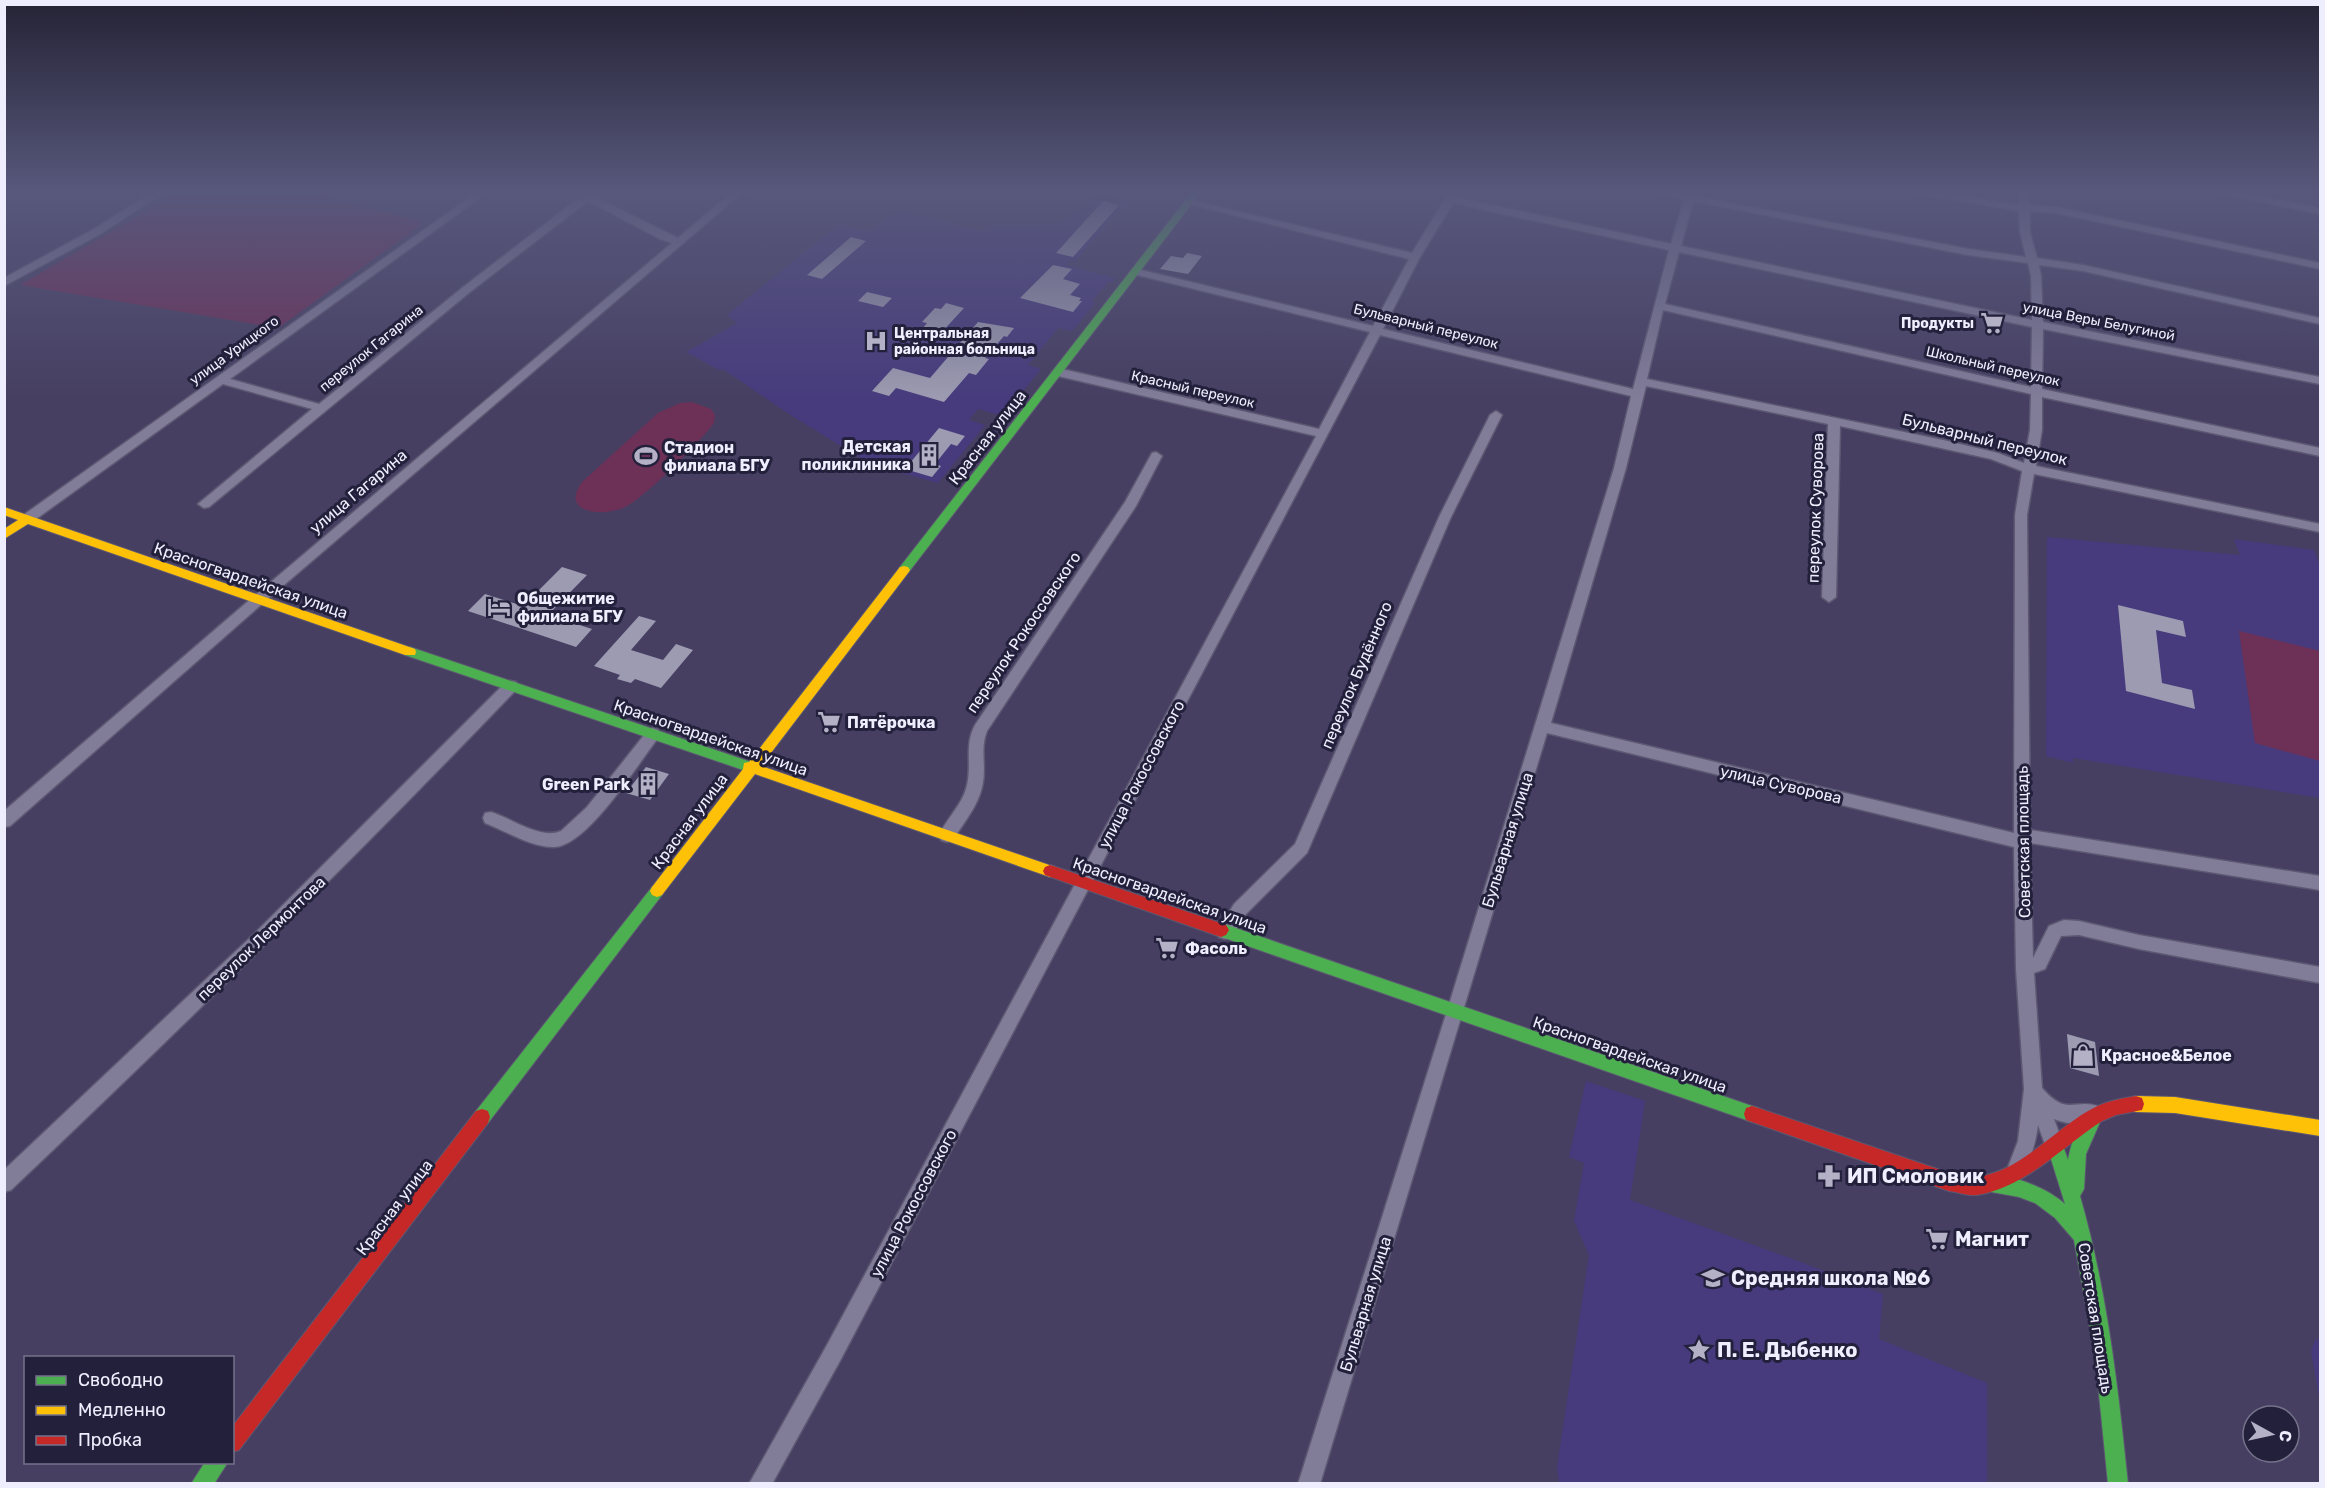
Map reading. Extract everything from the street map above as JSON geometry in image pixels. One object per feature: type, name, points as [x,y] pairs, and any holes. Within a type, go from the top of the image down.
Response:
[{"type":"main road","name":"Красная улица","points":[[234,1440],[751,768],[1145,261]]},
{"type":"main road","name":"Красногвардейская улица","points":[[4,511],[1456,1011],[1932,1178],[1962,1185],[1988,1185],[2006,1178],[2104,1111],[2129,1104],[2164,1104],[2320,1128]]},
{"type":"main road","name":"улица Урицкого","points":[[4,535],[27,519]]},
{"type":"main road","points":[[2080,1219],[2074,1182],[2076,1159],[2081,1138],[2104,1111]]},
{"type":"main road","name":"Советская площадь","points":[[2055,1146],[2080,1219],[2090,1264],[2105,1359],[2118,1484]]},
{"type":"main road","points":[[1988,1185],[2029,1190],[2055,1204],[2072,1222],[2090,1264]]},
{"type":"main road","points":[[201,1484],[216,1464]]},
{"type":"street","points":[[4,283],[43,261]]},
{"type":"street","name":"улица Урицкого","points":[[27,519],[386,261]]},
{"type":"street","name":"переулок Гагарина","points":[[204,504],[501,261]]},
{"type":"street","name":"улица Гагарина","points":[[4,821],[258,600],[657,261]]},
{"type":"street","name":"улица Рокоссовского","points":[[760,1484],[834,1352],[1082,883],[1276,524],[1413,261]]},
{"type":"street","name":"Бульварная улица","points":[[1309,1484],[1456,1011],[1540,726],[1620,468],[1671,261]]},
{"type":"street","name":"улица Веры Белугиной","points":[[1738,261],[2038,325],[2320,380]]},
{"type":"street","points":[[2029,261],[2083,268],[2320,321]]},
{"type":"street","points":[[2299,261],[2320,266]]},
{"type":"street","name":"Советская площадь","points":[[2033,262],[2037,289],[2038,325],[2036,430],[2021,515],[2022,838],[2025,969],[2032,1081],[2055,1146]]},
{"type":"street","name":"Бульварный переулок","points":[[1137,272],[1639,388],[1834,420],[1994,456],[2028,469],[2320,528]]},
{"type":"street","name":"Школьный переулок","points":[[1659,306],[2037,393],[2084,400],[2320,452]]},
{"type":"street","name":"Красный переулок","points":[[1058,372],[1322,434]]},
{"type":"street","points":[[221,380],[321,408]]},
{"type":"street","name":"переулок Будённого","points":[[1225,932],[1234,915],[1292,861],[1301,848],[1444,517],[1496,415]]},
{"type":"street","name":"переулок Суворова","points":[[1829,597],[1834,420]]},
{"type":"street","name":"переулок Рокоссовского","points":[[947,835],[975,785],[974,748],[980,729],[1131,503],[1156,456]]},
{"type":"street","name":"переулок Лермонтова","points":[[4,1183],[289,911],[412,789],[511,686]]},
{"type":"street","name":"улица Суворова","points":[[1540,726],[2022,838],[2320,884]]},
{"type":"street","points":[[490,818],[545,838],[556,840],[565,837],[574,831],[603,799],[652,734]]},
{"type":"street","points":[[2025,969],[2039,964],[2055,931],[2070,927],[2130,941],[2320,975]]},
{"type":"street","points":[[2032,1081],[2043,1103],[2058,1113],[2076,1116],[2104,1111]]},
{"type":"street","points":[[2006,1178],[2019,1162],[2027,1141],[2032,1081]]},
{"type":"shaded area","points":[[60,261],[370,261],[278,328],[20,285]]},
{"type":"shaded area","name":"Центральная районная больница","points":[[793,261],[1069,261],[1066,265],[1115,278],[1112,282],[1108,282],[1092,301],[1095,303],[1072,331],[1058,328],[1028,365],[1041,369],[1003,416],[978,409],[969,420],[985,425],[938,483],[872,465],[789,414],[723,369],[719,370],[686,352],[737,323],[727,315]]},
{"type":"shaded area","name":"Стадион филиала БГУ","points":[[692,402],[711,409],[715,415],[714,423],[659,481],[635,501],[618,510],[597,512],[580,507],[576,501],[577,492],[583,481],[658,413],[680,403]]},
{"type":"shaded area","points":[[2047,537],[2240,555],[2234,539],[2314,550],[2320,566],[2320,798],[2073,758],[2073,763],[2046,756]]},
{"type":"shaded area","points":[[2239,631],[2320,651],[2320,761],[2255,743]]},
{"type":"shaded area","name":"Средняя школа №6","points":[[1586,1081],[1645,1101],[1630,1200],[1883,1294],[1879,1339],[1987,1383],[1987,1483],[1559,1483],[1557,1467],[1589,1255],[1574,1221],[1584,1163],[1569,1157]]},
{"type":"shaded area","points":[[2320,1339],[2320,1403],[2311,1351],[2315,1340]]},
{"type":"building","points":[[823,261],[842,261],[822,279],[807,275]]},
{"type":"building","points":[[1166,261],[1198,261],[1188,274],[1160,269]]},
{"type":"building","points":[[1053,265],[1072,269],[1063,279],[1080,284],[1070,295],[1081,298],[1079,301],[1082,301],[1073,312],[1020,298]]},
{"type":"building","points":[[867,292],[892,298],[883,307],[858,301]]},
{"type":"building","points":[[946,303],[964,308],[941,333],[923,328],[927,323],[922,322],[935,308],[941,309]]},
{"type":"building","points":[[978,322],[1014,328],[985,358],[989,359],[976,375],[969,373],[944,402],[896,388],[889,396],[872,391],[893,368],[930,378]]},
{"type":"building","name":"Детская поликлиника","points":[[939,428],[965,436],[957,446],[951,444],[935,464],[941,466],[932,477],[905,469]]},
{"type":"building","name":"Общежитие филиала БГУ","points":[[562,567],[587,575],[548,615],[592,629],[576,647],[468,611],[485,594],[523,606]]},
{"type":"building","points":[[2118,605],[2183,621],[2186,637],[2156,630],[2162,683],[2192,690],[2195,709],[2126,691]]},
{"type":"building","points":[[639,616],[656,621],[631,650],[663,660],[676,644],[693,650],[661,688],[635,679],[631,683],[617,679],[620,675],[594,666]]},
{"type":"building","name":"Green Park","points":[[646,767],[669,774],[650,800],[626,793]]},
{"type":"building","name":"Красное&Белое","points":[[2067,1034],[2095,1042],[2099,1076],[2070,1068]]},
{"type":"traffic: fast","points":[[904,570],[1143,261]]},
{"type":"traffic: fast","points":[[410,652],[749,767]]},
{"type":"traffic: fast","points":[[482,1117],[657,891]]},
{"type":"traffic: fast","points":[[1221,930],[1752,1114]]},
{"type":"traffic: fast","points":[[2075,1189],[2078,1154],[2083,1138],[2092,1122]]},
{"type":"traffic: fast","points":[[2055,1146],[2081,1229],[2098,1313],[2118,1484]]},
{"type":"traffic: fast","points":[[1992,1185],[2019,1189],[2041,1197],[2061,1212],[2078,1233]]},
{"type":"traffic: fast","points":[[201,1484],[216,1464]]},
{"type":"traffic: slow","points":[[4,511],[410,652]]},
{"type":"traffic: slow","points":[[4,535],[27,519]]},
{"type":"traffic: slow","points":[[657,891],[904,570]]},
{"type":"traffic: slow","points":[[749,767],[1050,871]]},
{"type":"traffic: slow","points":[[2136,1104],[2175,1105],[2320,1128]]},
{"type":"traffic: jam","points":[[1050,871],[1221,930]]},
{"type":"traffic: jam","points":[[1752,1114],[1949,1182],[1977,1186],[1998,1180],[2018,1170],[2096,1115],[2116,1107],[2136,1104]]},
{"type":"traffic: jam","points":[[234,1440],[482,1117]]},
{"type":"place","name":"Продукты","points":[[1992,323]]},
{"type":"place","name":"Центральная районная больница","points":[[876,341]]},
{"type":"place","name":"Детская поликлиника","points":[[929,455]]},
{"type":"place","name":"Стадион филиала БГУ","points":[[646,456]]},
{"type":"place","name":"Общежитие филиала БГУ","points":[[499,607]]},
{"type":"place","name":"Пятёрочка","points":[[829,722]]},
{"type":"place","name":"Green Park","points":[[648,784]]},
{"type":"place","name":"Фасоль","points":[[1167,948]]},
{"type":"place","name":"Красное&Белое","points":[[2083,1055]]},
{"type":"place","name":"ИП Смоловик","points":[[1829,1176]]},
{"type":"place","name":"Магнит","points":[[1937,1239]]},
{"type":"place","name":"Средняя школа №6","points":[[1713,1278]]},
{"type":"place","name":"П. Е. Дыбенко","points":[[1699,1350]]}]
